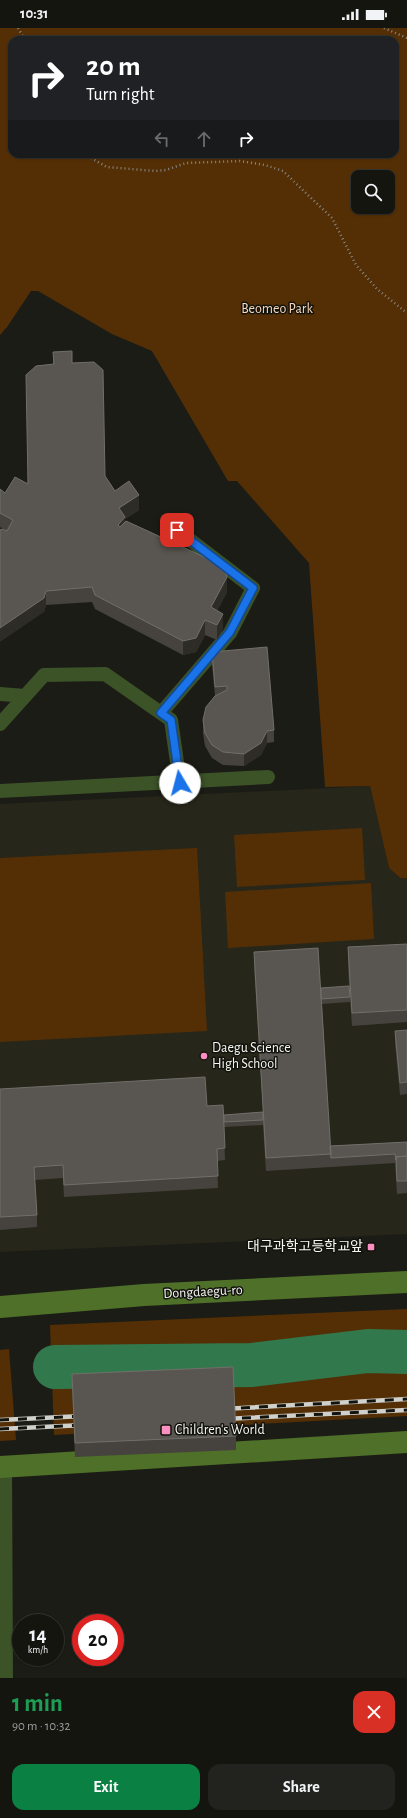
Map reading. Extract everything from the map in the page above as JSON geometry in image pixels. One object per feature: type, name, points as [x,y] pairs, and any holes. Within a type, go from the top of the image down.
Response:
[{"type":"main road","name":"Dongdaegu-ro","points":[[1,1307],[144,1295],[407,1282]]},
{"type":"main road","points":[[0,1467],[407,1442]]},
{"type":"street","points":[[0,1467],[2,1678]]},
{"type":"lane","points":[[161,713],[230,632],[253,588],[177,530]]},
{"type":"lane","points":[[0,724],[44,675],[104,674],[171,720],[180,783]]},
{"type":"lane","points":[[0,694],[25,696]]},
{"type":"lane","points":[[0,791],[180,783],[268,777]]},
{"type":"path","points":[[384,28],[407,38]]},
{"type":"path","points":[[91,158],[107,167],[154,171],[166,170],[186,163],[240,161],[265,165],[283,171],[332,218],[356,265],[377,289],[407,313]]},
{"type":"shaded area","name":"Daegu Science High School","points":[[370,786],[389,868],[399,878],[407,878],[407,1234],[0,1252],[0,804]]},
{"type":"green space","name":"Beomeo Park","points":[[0,28],[407,28],[407,878],[400,878],[389,868],[370,786],[325,787],[309,563],[237,481],[228,481],[152,351],[112,334],[38,291],[31,291],[0,335]]},
{"type":"green space","points":[[362,828],[365,880],[237,887],[234,835]]},
{"type":"green space","points":[[197,848],[207,1031],[0,1042],[0,858]]},
{"type":"green space","points":[[371,883],[374,939],[228,948],[225,892]]},
{"type":"green space","points":[[407,1309],[407,1416],[54,1435],[50,1325]]},
{"type":"green space","points":[[9,1349],[16,1440],[0,1441],[0,1350]]},
{"type":"building","points":[[72,351],[72,363],[94,362],[103,370],[105,476],[115,491],[129,481],[139,495],[119,508],[125,517],[118,525],[120,527],[126,521],[224,566],[227,577],[211,607],[223,614],[217,625],[205,620],[196,638],[183,641],[95,595],[92,587],[46,591],[44,598],[0,628],[0,530],[2,529],[7,531],[13,520],[0,513],[0,489],[5,493],[15,477],[28,484],[26,375],[36,366],[54,364],[53,352]]},
{"type":"building","points":[[267,647],[274,730],[267,731],[261,743],[244,754],[223,752],[212,745],[205,733],[203,720],[206,707],[215,696],[227,690],[227,686],[215,687],[212,652]]},
{"type":"building","points":[[407,944],[407,1010],[352,1013],[348,947]]},
{"type":"building","points":[[318,948],[331,1154],[266,1158],[254,952]]},
{"type":"building","points":[[349,986],[350,997],[321,999],[321,988]]},
{"type":"building","points":[[407,1030],[407,1082],[400,1083],[395,1031]]},
{"type":"building","name":"Daegu Science High School","points":[[205,1077],[207,1106],[223,1105],[225,1148],[217,1149],[218,1176],[64,1185],[63,1165],[34,1167],[37,1215],[0,1217],[0,1089]]},
{"type":"building","points":[[263,1112],[263,1120],[224,1122],[224,1115]]},
{"type":"building","points":[[407,1142],[407,1156],[396,1157],[396,1160],[395,1154],[331,1158],[330,1146]]},
{"type":"building","points":[[407,1156],[407,1181],[397,1181],[396,1157]]},
{"type":"building","points":[[233,1367],[236,1436],[75,1443],[72,1374]]},
{"type":"waterway","points":[[55,1367],[252,1365],[368,1351],[407,1352]]},
{"type":"railway","points":[[223,1409],[407,1399]]},
{"type":"railway","points":[[224,1419],[407,1410]]},
{"type":"railway","points":[[0,1420],[83,1416]]},
{"type":"railway","points":[[0,1429],[84,1425]]},
{"type":"place","name":"Daegu Science High School","points":[[204,1056]]},
{"type":"place","name":"대구과학고등학교앞","points":[[371,1247]]},
{"type":"place","name":"Children's World","points":[[166,1430]]},
{"type":"route","points":[[177,530],[253,588],[230,632],[161,713],[171,720],[180,783]]}]
